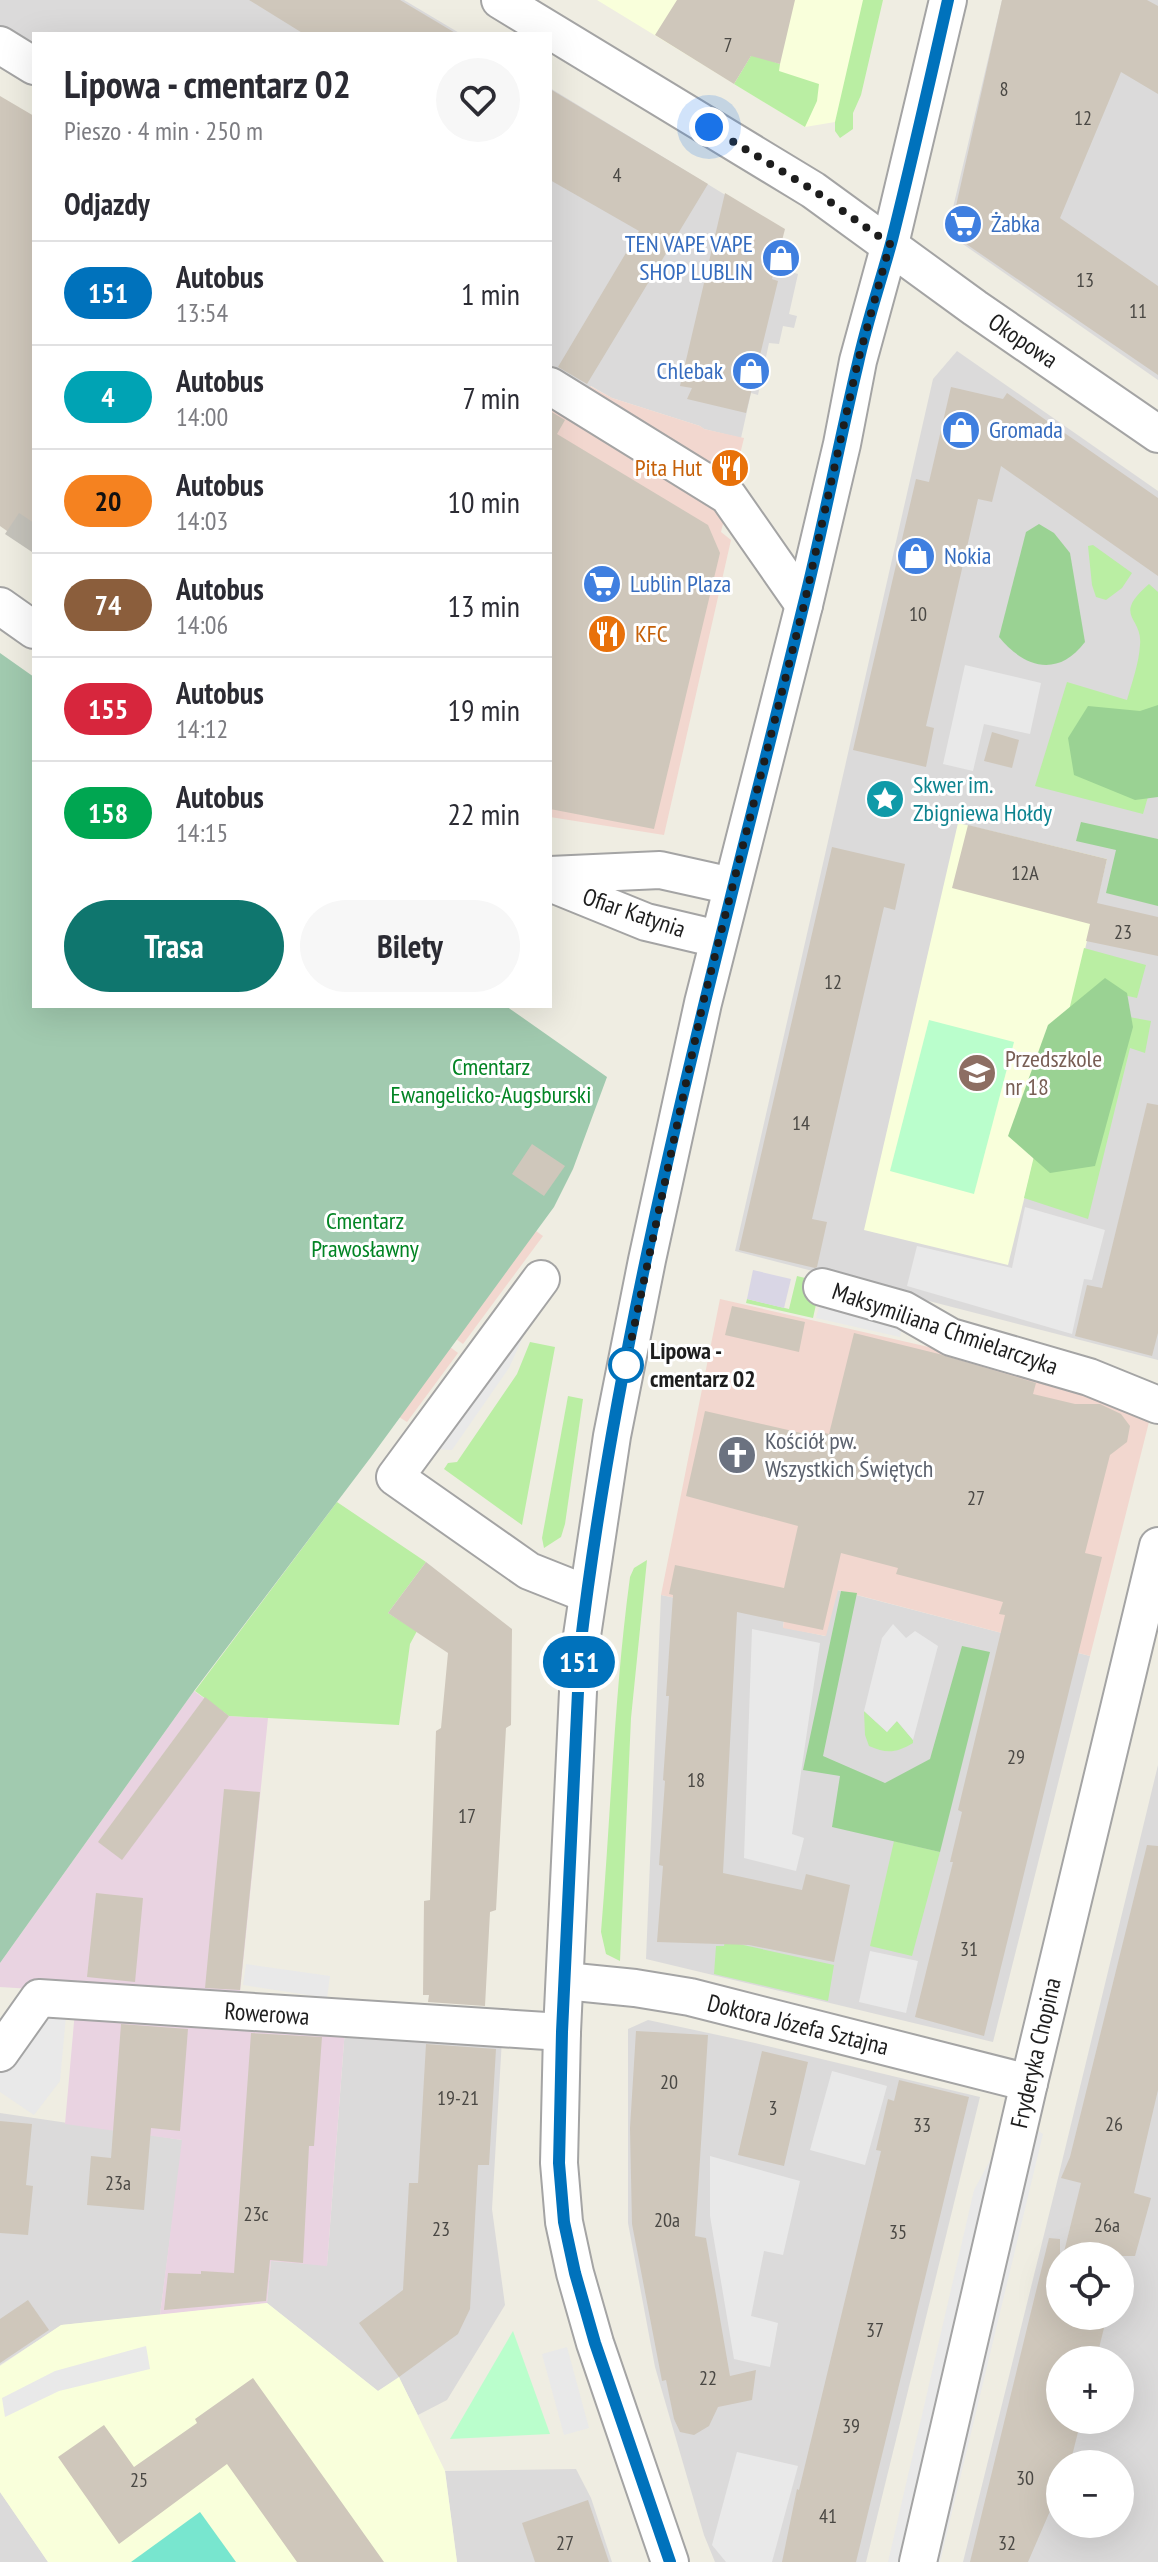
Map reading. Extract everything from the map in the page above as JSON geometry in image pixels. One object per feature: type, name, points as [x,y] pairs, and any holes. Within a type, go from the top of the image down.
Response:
[{"type":"street","name":"Okopowa","points":[[500,0],[813,190],[975,308],[1158,434]]},
{"type":"street","points":[[670,2562],[595,2343],[564,2222],[559,2163],[562,2032],[576,1707],[587,1594],[612,1436],[647,1260],[718,939],[804,605],[858,361],[890,244],[948,0]]},
{"type":"street","points":[[0,45],[32,65]]},
{"type":"street","points":[[552,387],[728,496],[804,605]]},
{"type":"street","points":[[0,606],[32,629]]},
{"type":"street","name":"Ofiar Katynia","points":[[552,875],[660,870],[732,886]]},
{"type":"street","name":"Ofiar Katynia","points":[[552,884],[646,922],[718,939]]},
{"type":"street","points":[[541,1279],[395,1477],[529,1571],[587,1594]]},
{"type":"street","name":"Maksymiliana Chmielarczyka","points":[[822,1287],[904,1310],[951,1337],[1089,1377],[1158,1405]]},
{"type":"street","name":"Fryderyka Chopina","points":[[918,2562],[1158,1546]]},
{"type":"street","name":"Doktora Józefa Sztajna","points":[[565,1981],[690,1997],[1029,2083]]},
{"type":"street","name":"Rowerowa","points":[[0,2053],[39,1998],[562,2032]]},
{"type":"shaded area","points":[[0,0],[404,0],[458,32],[32,32],[32,46],[0,27]]},
{"type":"shaded area","points":[[597,0],[868,0],[841,121],[805,127]]},
{"type":"shaded area","points":[[1002,0],[1158,0],[1158,380],[947,233]]},
{"type":"shaded area","points":[[552,89],[783,230],[781,245],[789,247],[784,270],[798,274],[789,314],[797,316],[794,328],[783,326],[779,344],[769,343],[758,395],[751,393],[741,438],[612,398],[591,386],[588,390],[552,367]]},
{"type":"shaded area","points":[[957,351],[1158,491],[1158,1360],[735,1251],[933,379]]},
{"type":"shaded area","points":[[552,367],[588,389],[590,386],[612,398],[704,429],[744,438],[721,532],[731,540],[664,835],[552,817]]},
{"type":"shaded area","points":[[965,665],[1041,683],[1030,734],[984,724],[973,771],[943,764]]},
{"type":"shaded area","name":"Przedszkole nr 18","points":[[958,823],[1107,859],[1008,1265],[864,1230]]},
{"type":"shaded area","points":[[1025,1207],[1105,1230],[1092,1280],[1084,1279],[1072,1334],[907,1286],[917,1246],[1012,1268]]},
{"type":"shaded area","points":[[536,1231],[543,1236],[463,1344],[456,1339]]},
{"type":"shaded area","points":[[753,1270],[791,1279],[784,1308],[747,1299]]},
{"type":"shaded area","points":[[822,1296],[904,1315],[900,1337],[816,1318]]},
{"type":"shaded area","points":[[720,1299],[1046,1374],[1122,1401],[1149,1422],[1090,1656],[838,1590],[826,1636],[783,1628],[784,1620],[661,1595]]},
{"type":"shaded area","points":[[523,1337],[509,1368],[452,1450],[430,1449],[508,1339]]},
{"type":"shaded area","points":[[450,1347],[458,1353],[407,1422],[399,1417]]},
{"type":"shaded area","points":[[837,1590],[1090,1656],[993,2042],[646,1959],[661,1595],[784,1620],[783,1627],[825,1636]]},
{"type":"shaded area","points":[[893,1624],[906,1638],[915,1631],[938,1646],[913,1740],[897,1721],[887,1732],[864,1711],[882,1638]]},
{"type":"shaded area","points":[[752,1629],[820,1643],[792,1834],[804,1838],[796,1871],[744,1858]]},
{"type":"shaded area","points":[[194,1691],[229,1716],[268,1718],[239,2002],[0,1987],[0,1963]]},
{"type":"shaded area","points":[[1158,1765],[1158,2562],[963,2562],[1059,2174]]},
{"type":"shaded area","points":[[870,1951],[918,1961],[906,2013],[859,2002]]},
{"type":"shaded area","points":[[246,1964],[330,1976],[327,1998],[243,1985]]},
{"type":"shaded area","points":[[42,2003],[67,2005],[60,2081],[34,2115],[0,2092],[0,2062]]},
{"type":"shaded area","points":[[75,2011],[345,2029],[327,2266],[271,2261],[267,2303],[160,2315],[182,2140],[65,2124]]},
{"type":"shaded area","points":[[648,2020],[980,2097],[866,2562],[715,2562],[704,2535],[655,2367],[628,2223],[628,2029]]},
{"type":"shaded area","points":[[345,2029],[502,2039],[492,2209],[505,2305],[447,2400],[418,2415],[399,2378],[378,2391],[267,2303],[271,2261],[327,2265]]},
{"type":"shaded area","points":[[832,2071],[887,2086],[865,2165],[810,2150]]},
{"type":"shaded area","points":[[0,2113],[183,2140],[160,2315],[62,2325],[0,2365]]},
{"type":"shaded area","points":[[1034,2128],[1043,2134],[940,2562],[927,2562]]},
{"type":"shaded area","points":[[710,2156],[800,2181],[783,2255],[764,2251],[751,2316],[778,2323],[770,2367],[734,2359],[710,2216]]},
{"type":"shaded area","points":[[992,2157],[994,2175],[901,2562],[888,2562],[974,2190]]},
{"type":"shaded area","points":[[267,2303],[378,2391],[399,2377],[445,2471],[457,2562],[48,2562],[0,2492],[0,2366],[61,2325]]},
{"type":"shaded area","points":[[146,2346],[150,2369],[59,2391],[5,2417],[2,2398],[55,2371]]},
{"type":"shaded area","points":[[567,2347],[589,2428],[564,2435],[542,2354]]},
{"type":"shaded area","points":[[737,2452],[798,2466],[772,2562],[726,2562],[712,2545]]},
{"type":"shaded area","points":[[576,2469],[591,2498],[612,2562],[457,2562],[445,2471]]},
{"type":"shaded area","points":[[0,2492],[48,2562],[0,2562]]},
{"type":"shaded area","points":[[200,2512],[236,2562],[131,2562]]},
{"type":"green space","points":[[863,0],[883,0],[861,95],[853,113],[853,129],[840,138],[835,131],[835,122]]},
{"type":"green space","points":[[752,54],[780,64],[779,71],[819,84],[817,101],[805,127],[734,84]]},
{"type":"green space","points":[[1039,524],[1054,533],[1070,553],[1085,642],[1064,661],[1041,665],[1019,656],[999,637],[1026,532]]},
{"type":"green space","points":[[1093,545],[1132,573],[1122,588],[1106,600],[1096,597],[1092,585],[1088,546]]},
{"type":"green space","points":[[1149,584],[1158,592],[1158,762],[1143,814],[1035,786],[1067,682],[1127,700],[1140,645],[1140,635],[1130,610],[1132,603]]},
{"type":"green space","points":[[0,653],[32,676],[32,1008],[509,1008],[607,1077],[573,1169],[554,1207],[194,1691],[0,1963]]},
{"type":"green space","points":[[1158,705],[1158,797],[1135,800],[1074,775],[1068,738],[1088,706],[1140,711]]},
{"type":"green space","points":[[1081,822],[1158,839],[1158,906],[1106,893],[1116,850],[1076,841]]},
{"type":"green space","points":[[1084,948],[1146,965],[1137,998],[1095,989],[1091,1010],[1151,1021],[1145,1053],[1130,1048],[1088,1219],[1024,1198]]},
{"type":"green space","points":[[1105,978],[1127,993],[1133,1027],[1095,1166],[1050,1173],[1008,1136],[1048,1025]]},
{"type":"green space","points":[[929,1020],[1014,1042],[974,1194],[890,1171]]},
{"type":"green space","points":[[797,1276],[821,1282],[813,1318],[746,1303],[747,1299],[789,1309]]},
{"type":"green space","points":[[530,1342],[555,1347],[522,1525],[444,1469],[448,1463],[457,1462],[517,1374]]},
{"type":"green space","points":[[568,1396],[583,1399],[565,1524],[561,1537],[544,1548],[542,1538]]},
{"type":"green space","points":[[337,1502],[426,1562],[388,1613],[417,1631],[410,1644],[399,1725],[229,1716],[195,1691]]},
{"type":"green space","points":[[647,1560],[631,1718],[620,1961],[606,1954],[601,1932],[616,1710],[630,1577],[634,1568]]},
{"type":"green space","points":[[841,1591],[857,1593],[823,1756],[885,1783],[930,1759],[962,1646],[990,1652],[940,1852],[832,1827],[840,1776],[803,1770]]},
{"type":"green space","points":[[864,1711],[887,1732],[896,1720],[913,1743],[891,1751],[869,1746],[865,1735]]},
{"type":"green space","points":[[894,1841],[940,1852],[912,1956],[870,1946]]},
{"type":"green space","points":[[725,1941],[834,1965],[828,2001],[714,1974],[716,1946],[724,1946]]},
{"type":"green space","points":[[513,2331],[550,2434],[450,2439]]},
{"type":"building","points":[[249,0],[400,0],[454,32],[301,32]]},
{"type":"building","points":[[677,0],[795,0],[780,64],[751,56],[734,84],[655,35]]},
{"type":"building","points":[[1002,0],[1147,0],[1158,6],[1158,94],[1121,72],[1060,218],[1158,286],[1158,375],[950,233]]},
{"type":"building","points":[[552,90],[708,184],[587,384],[558,367],[639,231],[552,181]]},
{"type":"building","points":[[0,96],[32,115],[32,549],[0,526]]},
{"type":"building","points":[[725,193],[785,229],[772,279],[778,281],[746,413],[687,399],[692,388],[680,386]]},
{"type":"building","points":[[951,387],[1003,399],[1007,393],[1158,498],[1158,576],[1001,466],[992,502],[978,499],[926,726],[934,728],[926,767],[853,750],[916,479],[929,482]]},
{"type":"building","name":"Lublin Plaza","points":[[552,412],[565,420],[557,434],[708,525],[720,553],[654,829],[552,809]]},
{"type":"building","points":[[992,732],[1019,740],[1012,768],[984,761]]},
{"type":"building","points":[[968,825],[1107,859],[1097,903],[1158,917],[1158,956],[1086,941],[1090,924],[952,888]]},
{"type":"building","points":[[832,847],[905,864],[895,910],[884,907],[812,1219],[827,1222],[815,1268],[739,1250]]},
{"type":"building","points":[[1147,1103],[1158,1105],[1158,1333],[1152,1356],[1075,1336],[1087,1285],[1102,1288]]},
{"type":"building","points":[[532,1144],[565,1166],[544,1196],[512,1174]]},
{"type":"building","points":[[732,1306],[805,1322],[799,1352],[725,1335]]},
{"type":"building","points":[[854,1333],[1036,1383],[1033,1394],[1075,1404],[1100,1404],[1121,1414],[1130,1426],[1127,1442],[1110,1455],[1085,1553],[1102,1557],[984,2036],[915,2017],[953,1862],[950,1862],[962,1812],[958,1810],[1005,1615],[999,1614],[1003,1602],[896,1574],[898,1568],[841,1553],[823,1630],[737,1612],[723,1873],[802,1890],[806,1874],[850,1885],[834,1962],[749,1945],[657,1942],[663,1866],[659,1865],[673,1595],[669,1594],[675,1565],[784,1588],[798,1526],[686,1496],[705,1411],[823,1438],[825,1433],[829,1434]]},
{"type":"building","points":[[426,1562],[512,1629],[511,1725],[506,1728],[496,1910],[490,1912],[485,2006],[428,2002],[429,1995],[423,1995],[424,1901],[430,1900],[436,1731],[441,1728],[448,1653],[388,1613]]},
{"type":"building","points":[[205,1697],[229,1716],[122,1860],[98,1842]]},
{"type":"building","points":[[224,1789],[260,1792],[240,1990],[205,1988]]},
{"type":"building","points":[[1147,1845],[1158,1846],[1158,2090],[1134,2193],[1151,2198],[1135,2256],[1134,2242],[1066,2242],[1081,2183],[1061,2178],[1070,2157]]},
{"type":"building","points":[[96,1893],[143,1898],[135,1982],[87,1977]]},
{"type":"building","points":[[121,2024],[188,2029],[180,2131],[151,2128],[144,2210],[87,2205],[91,2156],[111,2158]]},
{"type":"building","points":[[636,2031],[708,2035],[695,2236],[706,2238],[730,2376],[756,2370],[752,2400],[718,2407],[709,2426],[694,2435],[680,2432],[674,2419],[666,2380],[662,2381],[632,2224],[630,2128]]},
{"type":"building","points":[[251,2033],[322,2037],[314,2146],[309,2146],[303,2263],[270,2260],[266,2301],[164,2310],[168,2273],[234,2273]]},
{"type":"building","points":[[426,2044],[496,2049],[489,2165],[478,2165],[470,2309],[458,2334],[399,2377],[359,2323],[403,2290],[409,2183],[418,2183]]},
{"type":"building","points":[[762,2051],[808,2062],[784,2166],[738,2155]]},
{"type":"building","points":[[899,2080],[969,2097],[856,2562],[782,2562],[797,2489],[881,2151],[876,2150],[888,2099],[894,2101]]},
{"type":"building","points":[[0,2121],[32,2124],[26,2185],[33,2186],[28,2235],[0,2233]]},
{"type":"building","points":[[1049,2238],[1060,2239],[1060,2242],[1048,2242]]},
{"type":"building","points":[[1046,2250],[1046,2330],[1104,2330],[1100,2346],[1046,2346],[1046,2434],[1078,2434],[1074,2450],[1046,2450],[1046,2520],[1028,2562],[970,2562]]},
{"type":"building","points":[[28,2300],[49,2330],[0,2363],[0,2319]]},
{"type":"building","points":[[253,2378],[384,2562],[297,2562],[227,2464],[119,2544],[58,2457],[104,2425],[134,2467],[197,2423],[195,2419]]},
{"type":"building","points":[[588,2500],[609,2562],[535,2562],[522,2523]]},
{"type":"tunnel","points":[[20,544],[32,526]]},
{"type":"bus line","name":"151","points":[[670,2562],[595,2343],[564,2222],[559,2163],[562,2032],[580,1649],[612,1436],[703,1003],[804,605],[858,361],[916,143],[948,0]]},
{"type":"place","name":"Żabka","points":[[963,224]]},
{"type":"place","name":"TEN VAPE VAPE SHOP LUBLIN","points":[[781,258]]},
{"type":"place","name":"Chlebak","points":[[751,371]]},
{"type":"place","name":"Gromada","points":[[961,430]]},
{"type":"place","name":"Pita Hut","points":[[730,468]]},
{"type":"place","name":"Nokia","points":[[916,556]]},
{"type":"place","name":"Lublin Plaza","points":[[602,584]]},
{"type":"place","name":"KFC","points":[[607,634]]},
{"type":"place","name":"Skwer im. Zbigniewa Hołdy","points":[[885,799]]},
{"type":"place","name":"Przedszkole nr 18","points":[[977,1073]]},
{"type":"place","name":"Lipowa - cmentarz 02","points":[[626,1365]]},
{"type":"place","name":"Kościół pw. Wszystkich Świętych","points":[[737,1455]]},
{"type":"route","points":[[626,1365],[703,1003],[804,605],[858,361],[890,244],[813,190],[709,127]]},
{"type":"park label","name":"Cmentarz Ewangelicko-Augsburski","points":[[491,1081]]},
{"type":"park label","name":"Cmentarz Prawosławny","points":[[365,1235]]}]
